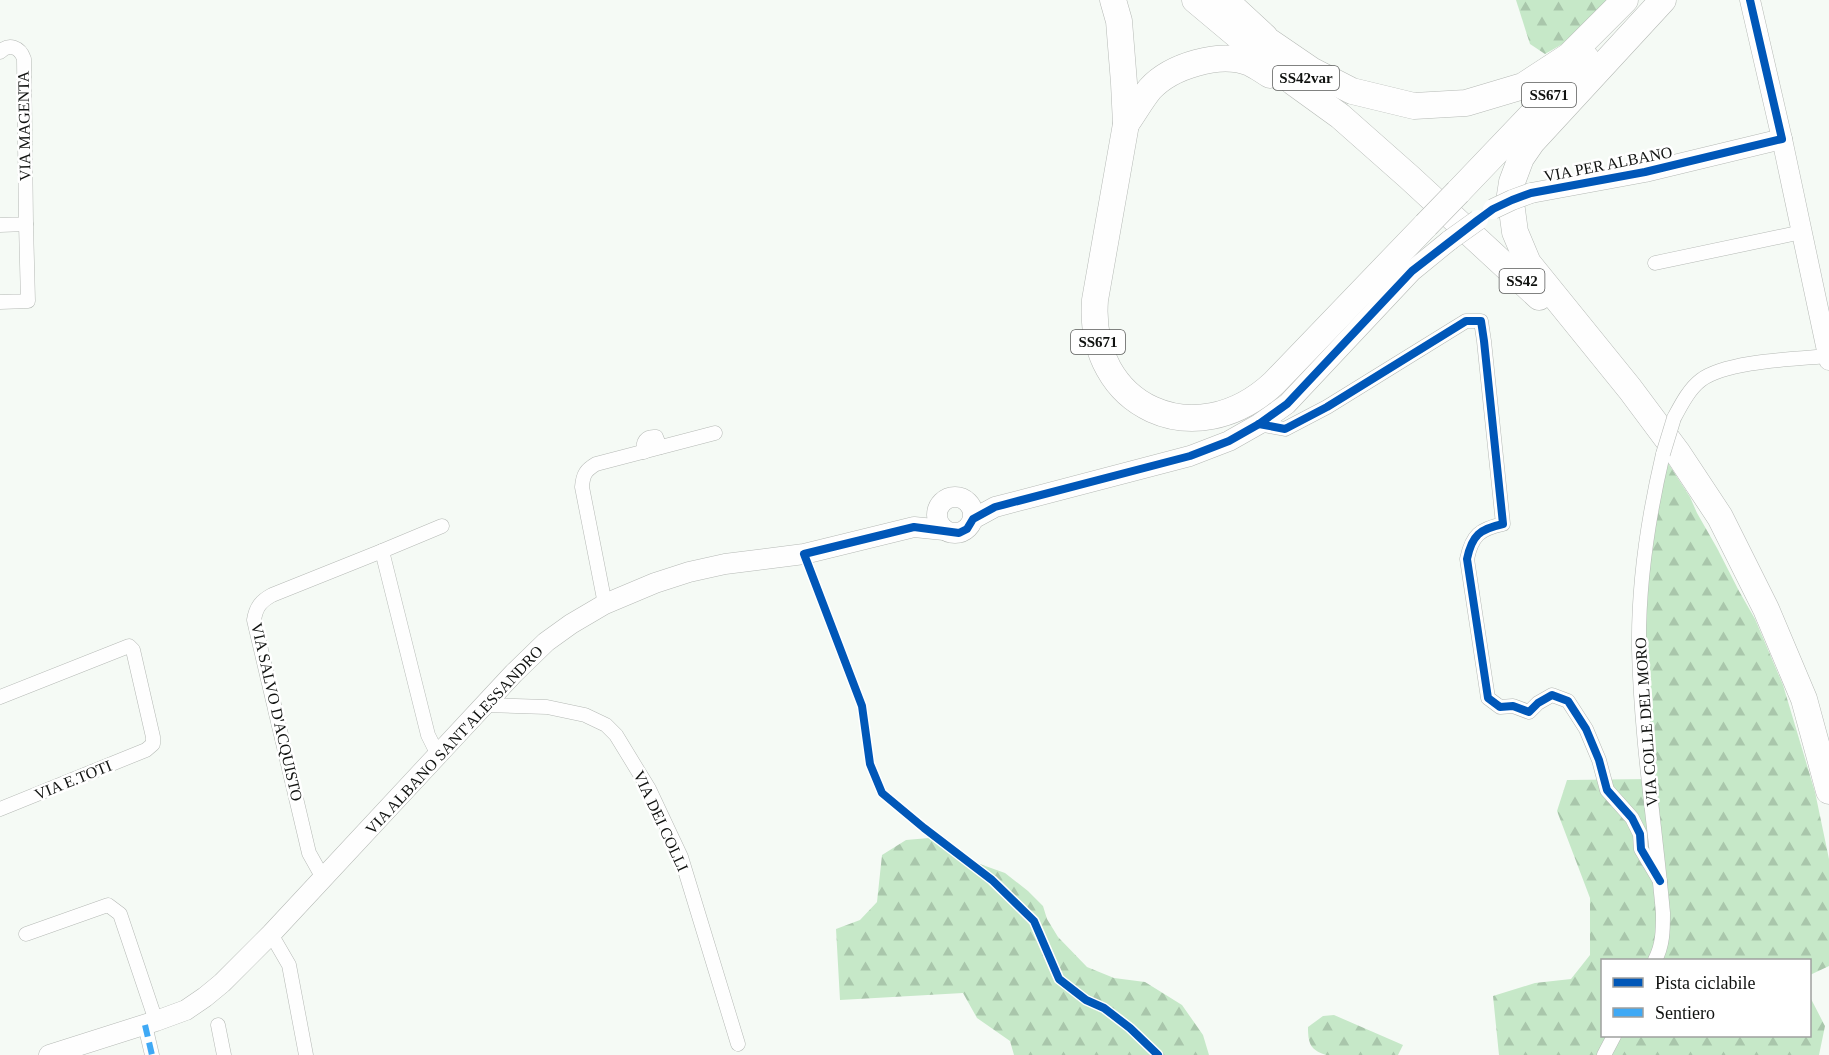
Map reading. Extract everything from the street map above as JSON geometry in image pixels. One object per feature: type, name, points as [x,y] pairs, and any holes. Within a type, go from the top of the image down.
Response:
[{"type":"highway","name":"SS671","points":[[1113,0],[1119,21],[1126,124],[1095,300],[1096,336],[1105,364],[1119,386],[1135,400],[1157,411],[1197,418],[1231,411],[1266,390],[1642,0]]},
{"type":"highway","name":"SS42","points":[[1195,0],[1293,82],[1340,116],[1409,177],[1593,349],[1630,389],[1677,452],[1720,517],[1766,609],[1804,699],[1829,791]]},
{"type":"highway","points":[[1225,0],[1270,42],[1311,70],[1352,91],[1414,106],[1466,103],[1523,86],[1569,56],[1625,0]]},
{"type":"highway","name":"SS671","points":[[1630,389],[1528,263],[1515,232],[1510,195],[1521,158],[1532,142],[1664,0]]},
{"type":"highway","name":"SS42var","points":[[1270,42],[1340,116]]},
{"type":"highway","points":[[1126,124],[1150,89],[1173,72],[1205,61],[1242,61],[1250,63],[1289,87],[1388,173],[1409,177]]},
{"type":"street","points":[[1750,0],[1828,358]]},
{"type":"street","name":"VIA MAGENTA","points":[[0,52],[4,48],[17,48],[22,52],[24,59],[28,301],[0,302]]},
{"type":"street","name":"VIA PER ALBANO","points":[[1259,424],[1287,404],[1412,271],[1485,214],[1531,193],[1645,172],[1782,139]]},
{"type":"street","points":[[0,225],[26,224]]},
{"type":"street","points":[[1655,263],[1802,232]]},
{"type":"street","name":"VIA COLLE DEL MORO","points":[[1259,424],[1285,429],[1327,407],[1466,321],[1481,321],[1503,524],[1487,527],[1471,542],[1467,559],[1488,698],[1500,707],[1513,706],[1529,712],[1538,703],[1552,695],[1568,701],[1586,729],[1599,760],[1607,790],[1632,818],[1640,834],[1641,849],[1660,881]]},
{"type":"street","name":"VIA COLLE DEL MORO","points":[[1656,959],[1663,934],[1639,648],[1643,569],[1652,502],[1663,454],[1674,418],[1684,399],[1700,380],[1719,371],[1751,364],[1828,358]]},
{"type":"street","points":[[970,510],[995,507],[1190,456],[1229,441],[1259,424]]},
{"type":"street","points":[[605,604],[582,487],[582,476],[596,464],[715,433]]},
{"type":"street","points":[[951,498],[963,499],[970,510],[967,529],[962,532],[944,531],[937,521],[938,509],[945,500],[951,498]]},
{"type":"street","name":"VIA ALBANO SANT'ALESSANDRO","points":[[914,527],[938,509]]},
{"type":"street","name":"VIA SALVO D'ACQUISTO","points":[[323,878],[309,853],[254,620],[256,611],[261,601],[272,595],[442,526]]},
{"type":"street","name":"VIA ALBANO SANT'ALESSANDRO","points":[[49,1055],[151,1023],[186,1010],[206,997],[271,933],[514,673],[546,642],[605,604],[655,583],[725,564],[804,554],[914,527],[944,531]]},
{"type":"street","points":[[382,551],[428,735],[438,755]]},
{"type":"street","name":"VIA E.TOTI","points":[[0,697],[129,646],[133,650],[153,737],[153,744],[146,750],[0,809]]},
{"type":"street","name":"VIA DEI COLLI","points":[[484,705],[547,707],[585,715],[606,725],[616,735],[649,789],[681,858],[738,1044]]},
{"type":"street","points":[[26,934],[108,905],[120,914],[151,1023],[152,1055]]},
{"type":"street","points":[[271,933],[289,965],[306,1055]]},
{"type":"street","points":[[218,1025],[224,1055]]},
{"type":"street","points":[[1604,1055],[1613,1037]]},
{"type":"green space","points":[[1516,0],[1608,0],[1573,38],[1545,54],[1530,44]]},
{"type":"green space","points":[[1666,460],[1690,497],[1755,619],[1783,685],[1815,792],[1829,859],[1829,966],[1811,975],[1811,959],[1601,959],[1601,1037],[1811,1037],[1811,999],[1825,1026],[1819,1055],[1499,1055],[1493,996],[1535,983],[1571,979],[1590,955],[1590,898],[1557,811],[1567,780],[1651,779],[1644,706],[1644,591]]},
{"type":"green space","points":[[929,838],[949,853],[1005,873],[1028,891],[1043,906],[1047,919],[1058,937],[1087,967],[1114,978],[1145,982],[1182,1005],[1203,1035],[1209,1055],[1014,1055],[1010,1041],[977,1018],[963,993],[840,1000],[836,929],[860,920],[877,902],[882,855],[906,840]]},
{"type":"green space","points":[[1334,1015],[1403,1045],[1398,1055],[1326,1055],[1316,1051],[1309,1042],[1308,1027],[1323,1016]]},
{"type":"marked path","points":[[145,1025],[152,1055]]},
{"type":"cycle path","points":[[1158,1055],[1130,1028],[1104,1008],[1086,1000],[1059,979],[1034,921],[992,880],[882,793],[870,764],[862,706],[804,554],[914,527],[959,533],[967,529],[973,519],[995,507],[1190,456],[1229,441],[1259,424],[1287,404],[1412,271],[1493,209],[1531,193],[1645,172],[1782,139],[1750,0]]},
{"type":"cycle path","points":[[1259,424],[1285,429],[1327,407],[1466,321],[1481,321],[1503,524],[1488,528],[1478,534],[1467,559],[1488,698],[1500,707],[1513,706],[1529,712],[1538,703],[1552,695],[1568,701],[1586,729],[1599,760],[1607,790],[1632,818],[1640,834],[1641,849],[1660,881]]}]
